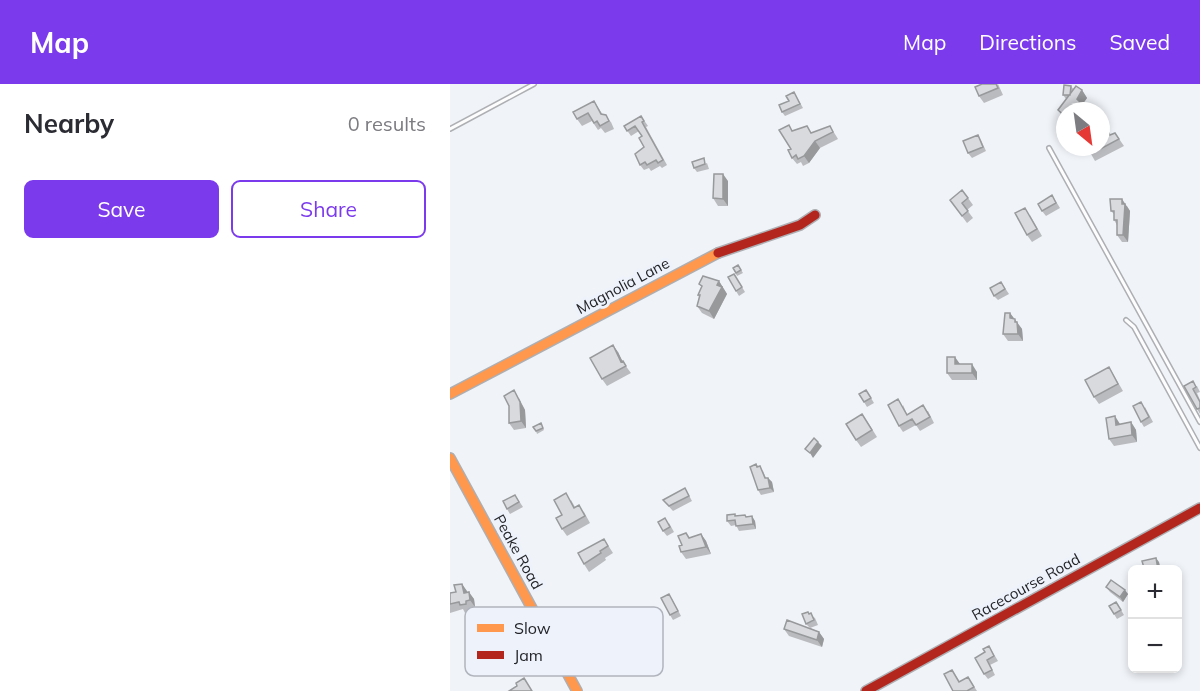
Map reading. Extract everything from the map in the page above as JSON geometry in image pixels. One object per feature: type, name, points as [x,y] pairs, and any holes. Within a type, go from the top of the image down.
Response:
[{"type":"street","name":"Magnolia Lane","points":[[450,394],[715,254],[801,225],[816,215]]},
{"type":"street","name":"Peake Road","points":[[450,458],[531,607]]},
{"type":"street","name":"Racecourse Road","points":[[866,691],[1200,508]]},
{"type":"street","name":"Peake Road","points":[[569,676],[577,691]]},
{"type":"lane","points":[[450,129],[534,84]]},
{"type":"lane","points":[[1049,148],[1200,422]]},
{"type":"lane","points":[[1126,320],[1134,327],[1200,448]]},
{"type":"building","points":[[982,84],[996,84],[998,88],[979,96],[975,87]]},
{"type":"building","points":[[1064,85],[1071,86],[1070,95],[1063,95]]},
{"type":"building","points":[[1076,86],[1082,90],[1077,99],[1080,102],[1064,102]]},
{"type":"building","points":[[794,92],[800,104],[782,112],[779,105],[789,101],[786,96]]},
{"type":"building","points":[[594,101],[601,114],[606,115],[609,121],[600,126],[597,121],[594,123],[588,113],[577,119],[573,112]]},
{"type":"building","points":[[641,116],[663,160],[658,163],[656,160],[647,165],[645,162],[640,165],[635,154],[644,147],[639,138],[642,136],[635,126],[627,131],[624,126]]},
{"type":"building","points":[[789,125],[792,131],[807,126],[811,133],[830,126],[833,132],[815,141],[804,156],[798,159],[796,155],[792,158],[788,150],[791,149],[779,130]]},
{"type":"building","points":[[1115,133],[1119,139],[1110,144],[1110,135]]},
{"type":"building","points":[[978,135],[983,147],[968,153],[963,141]]},
{"type":"building","points":[[704,158],[705,164],[694,168],[692,162]]},
{"type":"building","points":[[714,174],[723,174],[723,199],[713,198]]},
{"type":"building","points":[[962,190],[968,198],[962,203],[968,211],[962,216],[950,200]]},
{"type":"building","points":[[1052,195],[1056,203],[1042,211],[1038,204]]},
{"type":"building","points":[[1110,199],[1122,199],[1122,204],[1125,204],[1123,235],[1117,235],[1117,220],[1114,220],[1114,211],[1111,211]]},
{"type":"building","points":[[1025,208],[1037,229],[1027,235],[1015,213]]},
{"type":"building","points":[[738,265],[741,270],[736,273],[733,268]]},
{"type":"building","points":[[734,274],[742,287],[736,291],[728,277]]},
{"type":"building","points":[[703,276],[719,281],[717,285],[722,287],[709,311],[697,306],[702,286],[699,284]]},
{"type":"building","points":[[1001,282],[1005,289],[994,296],[990,288]]},
{"type":"building","points":[[1005,313],[1010,313],[1010,318],[1017,322],[1018,334],[1003,334]]},
{"type":"building","points":[[613,345],[621,362],[623,361],[626,366],[602,379],[590,358]]},
{"type":"building","points":[[947,357],[955,357],[955,364],[972,364],[972,373],[947,373]]},
{"type":"building","points":[[1109,367],[1118,384],[1094,397],[1085,380]]},
{"type":"building","points":[[1193,381],[1196,387],[1193,389],[1200,402],[1200,408],[1197,409],[1184,386]]},
{"type":"building","points":[[514,390],[520,402],[521,421],[509,423],[509,406],[504,396]]},
{"type":"building","points":[[866,390],[871,398],[864,402],[859,394]]},
{"type":"building","points":[[898,399],[907,415],[923,405],[930,417],[916,425],[912,419],[899,426],[888,405]]},
{"type":"building","points":[[1141,402],[1149,417],[1141,422],[1133,406]]},
{"type":"building","points":[[862,414],[872,430],[856,440],[846,424]]},
{"type":"building","points":[[1115,416],[1116,425],[1131,422],[1132,435],[1109,439],[1106,418]]},
{"type":"building","points":[[541,423],[543,428],[536,431],[533,427]]},
{"type":"building","points":[[814,438],[818,442],[810,453],[805,449]]},
{"type":"building","points":[[756,464],[757,467],[760,466],[765,478],[768,478],[770,488],[758,490],[750,467]]},
{"type":"building","points":[[685,488],[689,496],[669,506],[663,500]]},
{"type":"building","points":[[566,493],[574,508],[579,505],[585,516],[562,529],[556,518],[562,515],[554,500]]},
{"type":"building","points":[[515,495],[519,502],[507,509],[503,501]]},
{"type":"building","points":[[735,514],[735,516],[752,516],[753,524],[736,526],[735,520],[727,521],[727,515]]},
{"type":"building","points":[[665,518],[670,527],[663,531],[658,522]]},
{"type":"building","points":[[686,533],[689,538],[701,534],[706,547],[681,552],[679,546],[682,545],[678,536]]},
{"type":"building","points":[[604,539],[608,546],[584,564],[578,553]]},
{"type":"building","points":[[1156,558],[1157,565],[1143,565],[1142,561]]},
{"type":"building","points":[[1111,580],[1125,590],[1120,597],[1106,587]]},
{"type":"building","points":[[462,584],[464,593],[469,592],[470,600],[466,601],[466,604],[460,605],[459,602],[450,604],[450,593],[456,592],[454,585]]},
{"type":"building","points":[[669,594],[678,611],[670,615],[661,598]]},
{"type":"building","points":[[1116,602],[1121,610],[1114,614],[1109,606]]},
{"type":"building","points":[[808,612],[814,620],[806,624],[802,614]]},
{"type":"building","points":[[787,620],[819,632],[817,640],[784,629]]},
{"type":"building","points":[[989,646],[994,656],[987,660],[992,670],[984,674],[975,658],[985,652],[983,649]]},
{"type":"building","points":[[952,670],[959,682],[968,677],[974,687],[967,691],[953,691],[944,674]]},
{"type":"building","points":[[524,678],[532,691],[509,691],[517,686],[516,683]]},
{"type":"traffic: slow","points":[[450,394],[718,253]]},
{"type":"traffic: slow","points":[[450,458],[531,607]]},
{"type":"traffic: slow","points":[[569,676],[577,691]]},
{"type":"traffic: jam","points":[[718,253],[800,225],[815,215]]},
{"type":"traffic: jam","points":[[866,691],[1200,508]]}]
